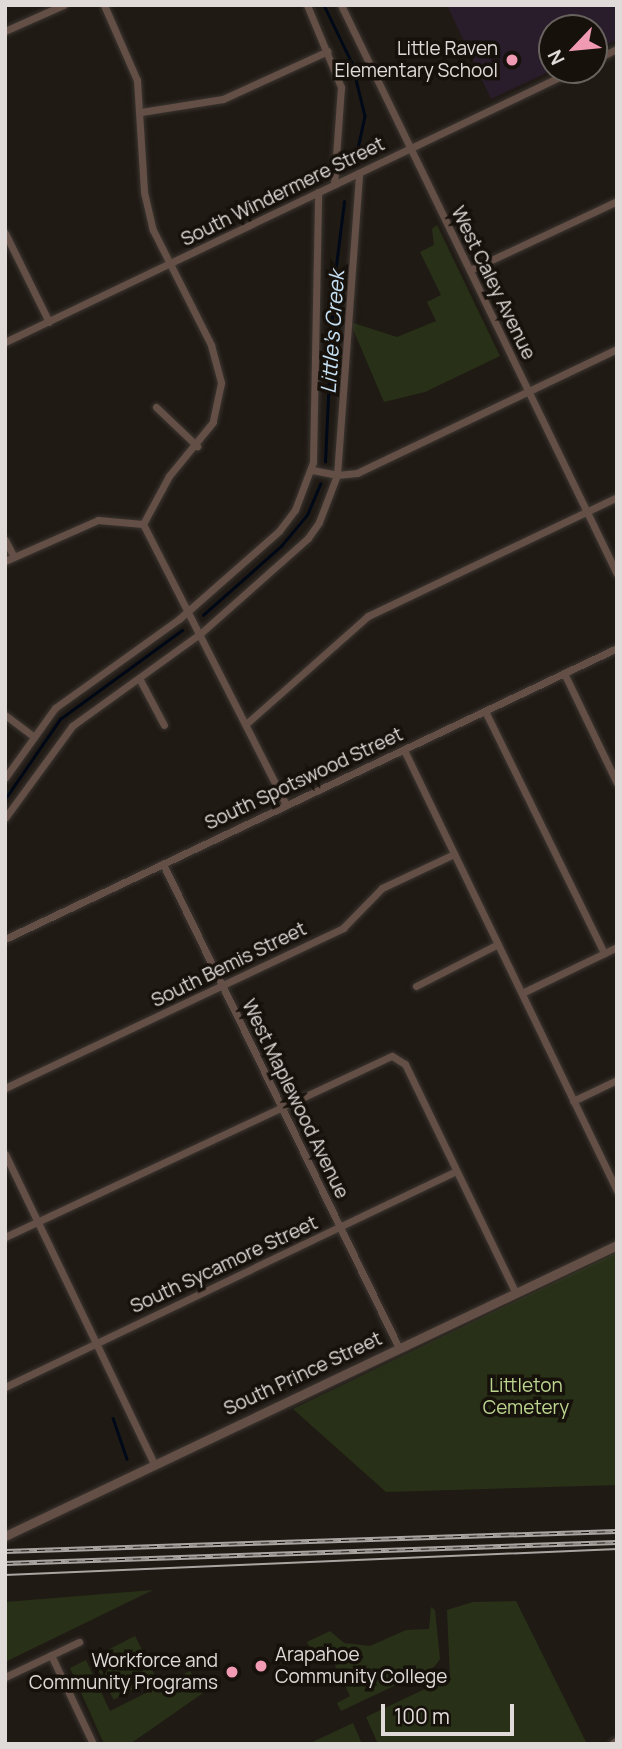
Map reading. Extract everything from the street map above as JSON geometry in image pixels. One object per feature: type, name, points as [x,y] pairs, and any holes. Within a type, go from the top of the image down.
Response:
[{"type":"street","points":[[5,31],[63,5]]},
{"type":"street","points":[[104,5],[131,62],[141,112],[147,211],[220,369],[218,408],[197,446],[169,476],[143,524]]},
{"type":"street","points":[[307,5],[341,87],[334,185]]},
{"type":"street","name":"West Caley Avenue","points":[[341,5],[617,574]]},
{"type":"street","points":[[141,112],[223,99],[328,51]]},
{"type":"street","name":"South Windermere Street","points":[[5,342],[545,84]]},
{"type":"street","points":[[5,818],[67,732],[201,634],[308,538],[330,500],[337,475],[359,173]]},
{"type":"street","points":[[5,778],[33,736],[71,694],[189,610],[279,531],[295,510],[312,470],[318,192]]},
{"type":"street","points":[[470,271],[617,201]]},
{"type":"street","points":[[5,233],[49,321]]},
{"type":"street","points":[[312,470],[337,475],[356,473],[617,349]]},
{"type":"street","points":[[156,407],[197,446]]},
{"type":"street","points":[[246,724],[368,616],[617,497]]},
{"type":"street","points":[[5,561],[98,520],[143,524]]},
{"type":"street","points":[[143,524],[189,610],[285,805]]},
{"type":"street","points":[[5,540],[14,557]]},
{"type":"street","name":"South Spotswood Street","points":[[5,939],[617,648]]},
{"type":"street","points":[[564,673],[617,782]]},
{"type":"street","points":[[139,678],[164,725]]},
{"type":"street","points":[[485,710],[604,953]]},
{"type":"street","points":[[5,715],[33,736]]},
{"type":"street","points":[[404,750],[617,1191]]},
{"type":"street","name":"South Bemis Street","points":[[5,1088],[343,928],[383,888],[454,854]]},
{"type":"street","name":"West Maplewood Avenue","points":[[163,864],[399,1348]]},
{"type":"street","points":[[416,986],[498,944]]},
{"type":"street","points":[[522,993],[617,947]]},
{"type":"street","points":[[5,1237],[392,1056],[405,1064],[516,1294]]},
{"type":"street","points":[[573,1101],[617,1080]]},
{"type":"street","points":[[5,1154],[154,1464]]},
{"type":"street","name":"South Sycamore Street","points":[[5,1387],[456,1171]]},
{"type":"street","name":"South Prince Street","points":[[5,1536],[617,1245]]},
{"type":"street","points":[[5,1676],[79,1642]]},
{"type":"street","points":[[51,1655],[93,1744]]},
{"type":"street","points":[[612,1744],[617,1740]]},
{"type":"shaded area","name":"Little Raven Elementary School","points":[[447,5],[617,5],[617,40],[608,44],[608,14],[538,14],[538,77],[491,99]]},
{"type":"green space","points":[[437,225],[500,356],[425,392],[384,402],[350,322],[397,337],[436,321],[427,302],[441,295],[420,252],[434,245],[432,229]]},
{"type":"green space","name":"Littleton Cemetery","points":[[617,1252],[617,1485],[386,1492],[293,1409]]},
{"type":"green space","points":[[153,1590],[5,1662],[5,1602]]},
{"type":"green space","points":[[516,1601],[587,1744],[378,1744],[366,1717],[450,1677],[447,1610],[473,1602]]},
{"type":"green space","points":[[431,1607],[435,1610],[440,1659],[434,1667],[341,1711],[337,1703],[350,1696],[333,1661],[331,1658],[318,1664],[307,1642],[330,1631],[344,1643],[370,1646],[406,1630],[429,1629]]},
{"type":"green space","points":[[135,1636],[156,1678],[114,1700],[92,1658]]},
{"type":"green space","points":[[86,1660],[110,1711],[190,1671],[203,1693],[130,1744],[104,1744],[70,1668]]},
{"type":"green space","points":[[353,1723],[362,1744],[308,1744]]},
{"type":"waterway","name":"Little's Creek","points":[[324,5],[352,63],[365,116],[356,158]]},
{"type":"waterway","name":"Little's Creek","points":[[325,462],[333,290],[344,202]]},
{"type":"waterway","name":"Little's Creek","points":[[203,615],[281,546],[307,515],[320,484]]},
{"type":"waterway","name":"Little's Creek","points":[[5,799],[60,719],[182,630]]},
{"type":"waterway","points":[[113,1418],[127,1459]]},
{"type":"tram line","points":[[5,1575],[617,1549]]},
{"type":"railway","points":[[5,1551],[617,1531]]},
{"type":"railway","points":[[5,1563],[617,1542]]},
{"type":"place","name":"Little Raven Elementary School","points":[[512,60]]},
{"type":"place","name":"Arapahoe Community College","points":[[261,1666]]},
{"type":"place","name":"Workforce and Community Programs","points":[[232,1672]]}]
